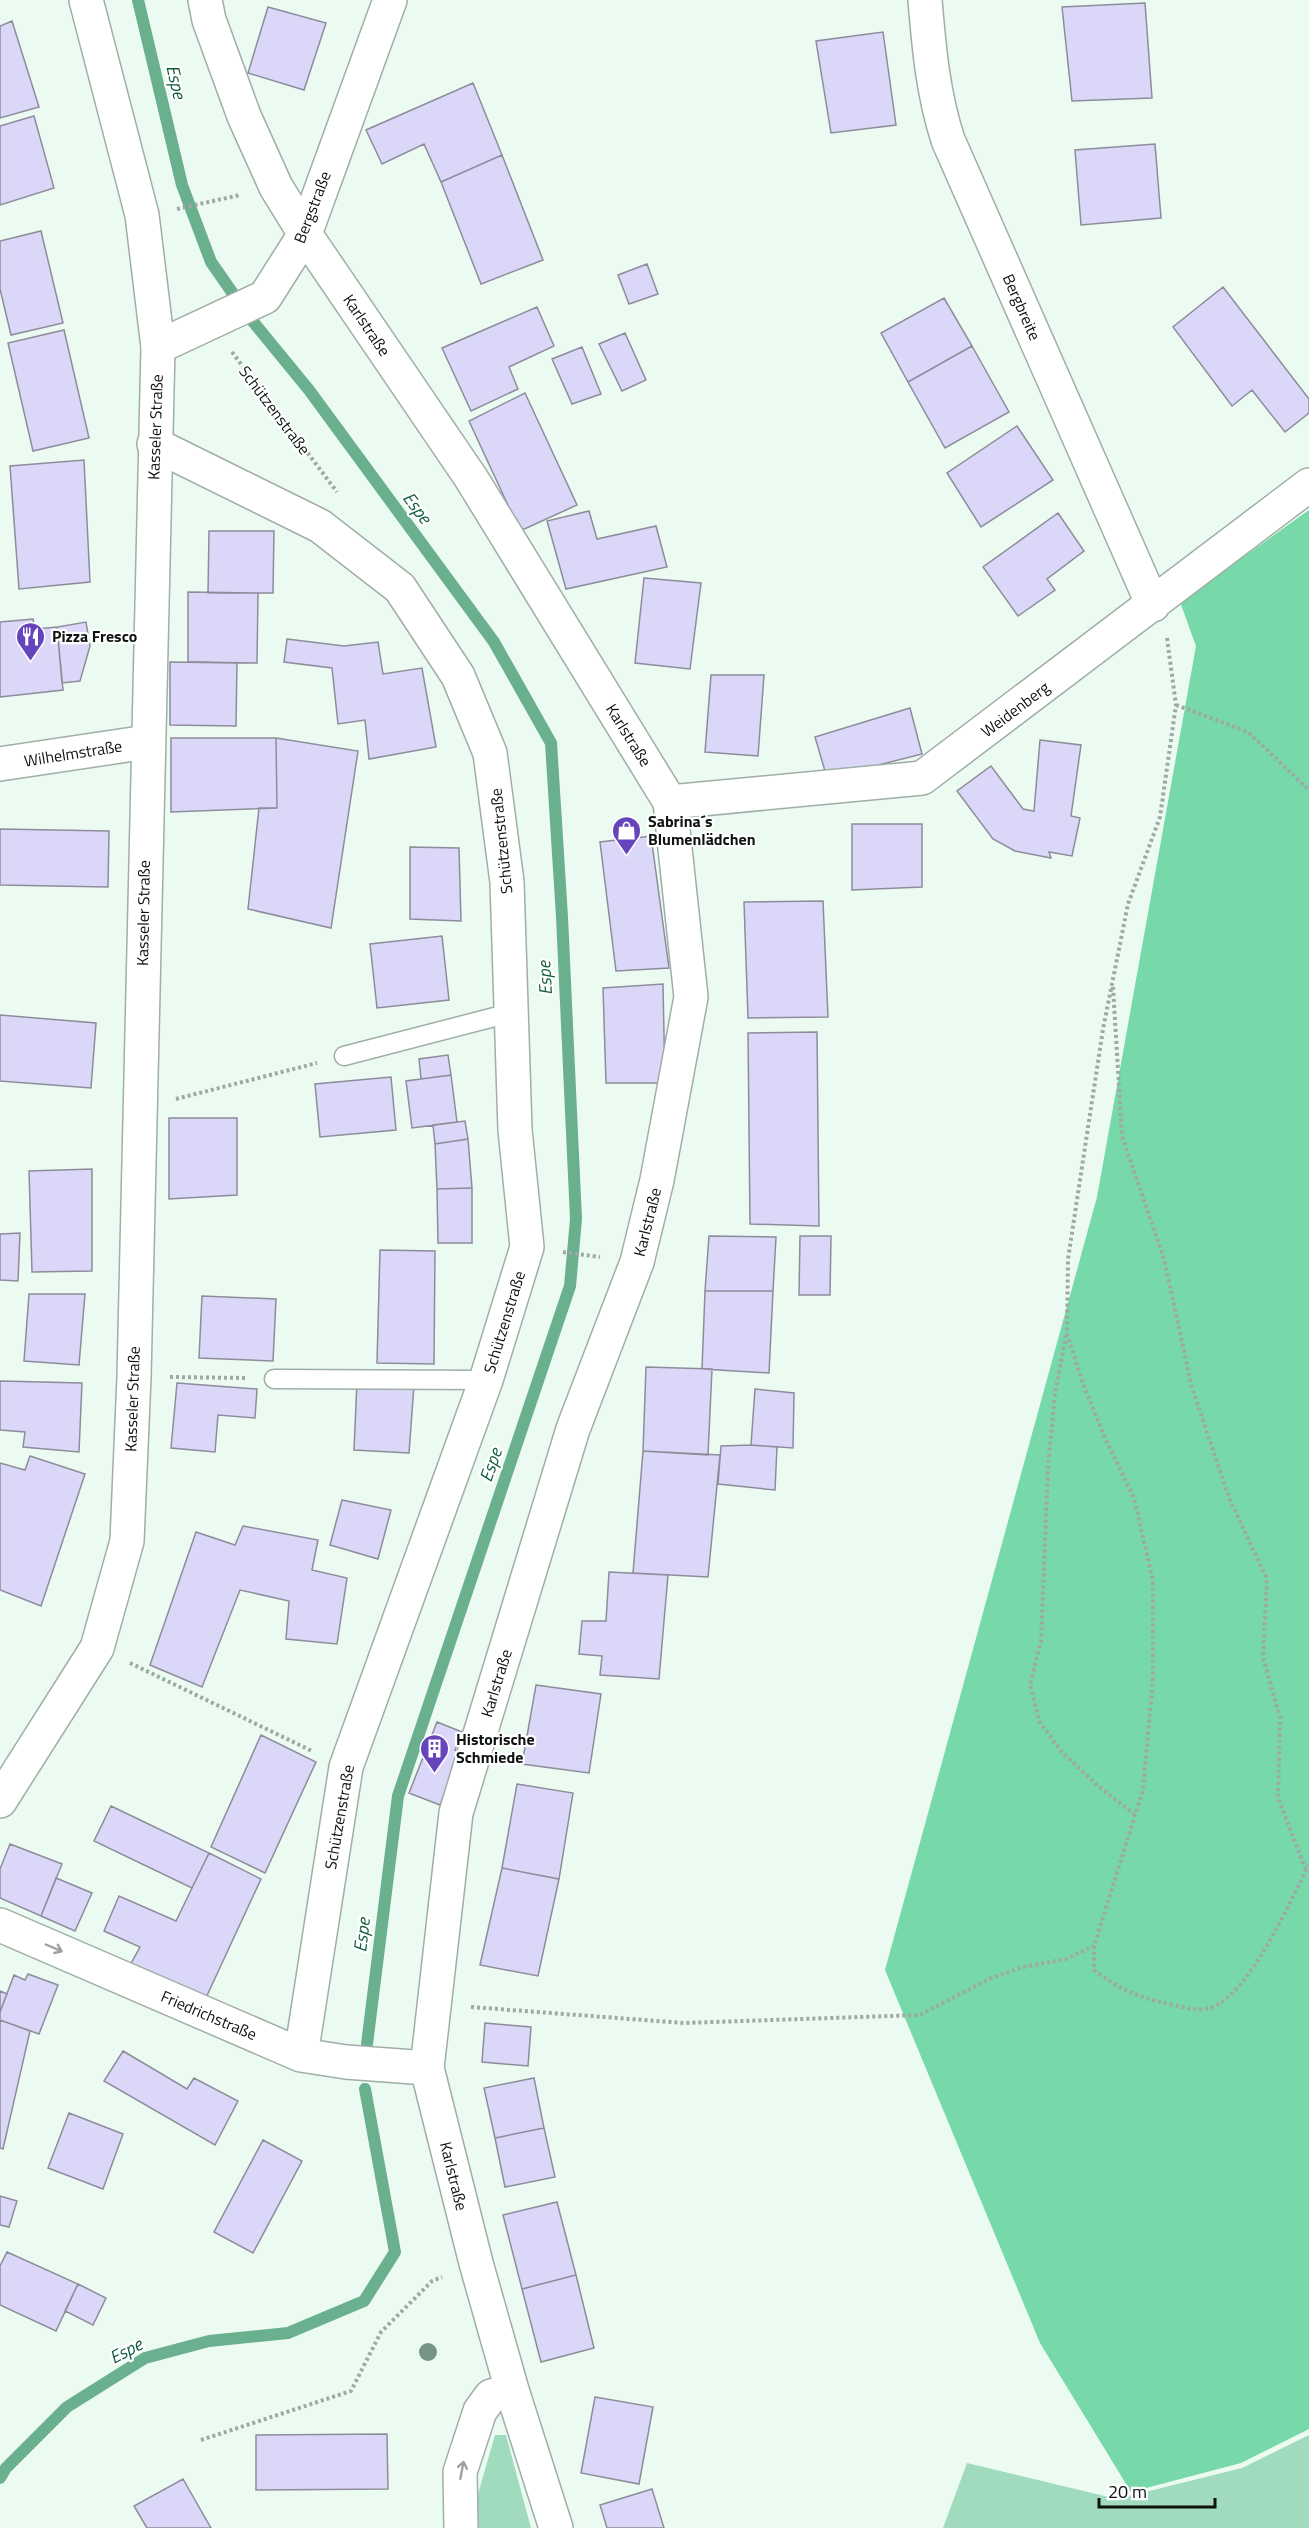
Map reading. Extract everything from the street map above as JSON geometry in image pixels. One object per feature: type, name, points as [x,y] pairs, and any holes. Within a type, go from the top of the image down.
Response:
[{"type":"street","name":"Kasseler Straße","points":[[0,1801],[97,1648],[127,1541],[134,1377],[138,1109],[158,347],[142,215],[86,0]]},
{"type":"street","name":"Karlstraße","points":[[206,0],[208,20],[244,116],[276,187],[305,234],[471,478],[670,802],[691,997],[657,1180],[637,1262],[573,1429],[456,1813],[427,2068],[476,2263],[512,2390],[556,2528]]},
{"type":"street","name":"Bergstraße","points":[[158,347],[265,297],[305,234],[390,0]]},
{"type":"street","name":"Bergbreite","points":[[925,0],[932,73],[939,112],[948,140],[1153,605]]},
{"type":"street","name":"Schützenstraße","points":[[154,444],[320,526],[400,588],[458,675],[490,753],[507,882],[515,1130],[527,1248],[486,1380],[346,1767],[301,2055]]},
{"type":"street","name":"Weidenberg","points":[[670,802],[922,778],[1309,485]]},
{"type":"street","name":"Wilhelmstraße","points":[[0,764],[147,742]]},
{"type":"street","name":"Friedrichstraße","points":[[0,1925],[301,2055],[346,2062],[427,2068]]},
{"type":"street","points":[[461,2528],[460,2472],[480,2411],[491,2396],[512,2390]]},
{"type":"lane","points":[[344,1056],[510,1014]]},
{"type":"lane","points":[[274,1378],[486,1380]]},
{"type":"path","points":[[184,208],[236,196]]},
{"type":"path","name":"Schützenstraße","points":[[215,320],[344,502]]},
{"type":"path","points":[[1134,1814],[1098,1786],[1061,1750],[1039,1721],[1030,1684],[1041,1641],[1048,1467],[1055,1394],[1067,1334],[1068,1259],[1103,1029],[1128,904],[1160,817],[1176,705],[1169,642],[1153,605]]},
{"type":"path","points":[[1176,705],[1248,732],[1309,790]]},
{"type":"path","points":[[1113,980],[1122,1136],[1164,1259],[1192,1388],[1230,1500],[1267,1578],[1263,1658],[1280,1717],[1278,1797],[1306,1870]]},
{"type":"path","points":[[138,1109],[344,1056]]},
{"type":"path","points":[[527,1248],[637,1262]]},
{"type":"path","points":[[1067,1334],[1083,1384],[1105,1438],[1134,1498],[1153,1581],[1154,1678],[1143,1790],[1094,1946],[1094,1970],[1118,1988],[1152,2001],[1194,2009],[1211,2007],[1230,1996],[1248,1977],[1309,1865]]},
{"type":"path","points":[[134,1377],[274,1378]]},
{"type":"path","points":[[97,1648],[346,1767]]},
{"type":"path","points":[[435,2003],[684,2023],[920,2015],[989,1979],[1023,1967],[1066,1959],[1094,1946]]},
{"type":"path","points":[[201,2440],[351,2391],[381,2332],[395,2317],[432,2281],[476,2263]]},
{"type":"green space","points":[[1309,510],[1309,2429],[1241,2463],[1131,2492],[1040,2343],[885,1970],[1097,1197],[1196,646],[1180,602]]},
{"type":"green space","points":[[495,2435],[506,2435],[531,2528],[478,2528],[478,2494]]},
{"type":"green space","points":[[1309,2435],[1309,2528],[943,2528],[967,2463],[1117,2499],[1242,2468]]},
{"type":"building","points":[[1145,3],[1152,98],[1072,101],[1062,7]]},
{"type":"building","points":[[268,7],[326,23],[304,90],[248,73]]},
{"type":"building","points":[[12,21],[39,107],[0,118],[0,26]]},
{"type":"building","points":[[883,32],[896,125],[831,133],[816,41]]},
{"type":"building","points":[[473,83],[502,155],[441,182],[424,144],[382,164],[366,130]]},
{"type":"building","points":[[34,116],[54,188],[0,205],[0,126]]},
{"type":"building","points":[[1155,144],[1161,218],[1081,225],[1075,150]]},
{"type":"building","points":[[502,155],[543,260],[481,284],[441,182]]},
{"type":"building","points":[[41,231],[63,323],[11,335],[0,289],[0,241]]},
{"type":"building","points":[[647,264],[658,294],[629,304],[618,275]]},
{"type":"building","points":[[1223,287],[1309,399],[1309,413],[1285,432],[1252,390],[1232,406],[1173,327]]},
{"type":"building","points":[[944,298],[972,346],[908,382],[881,333]]},
{"type":"building","points":[[537,307],[554,346],[509,367],[518,389],[471,411],[442,348]]},
{"type":"building","points":[[64,330],[89,438],[33,451],[8,343]]},
{"type":"building","points":[[625,333],[646,380],[622,391],[599,344]]},
{"type":"building","points":[[972,346],[1009,412],[945,448],[908,382]]},
{"type":"building","points":[[582,347],[601,394],[572,404],[552,359]]},
{"type":"building","points":[[525,393],[577,505],[520,531],[469,421]]},
{"type":"building","points":[[1017,426],[1053,480],[981,527],[947,473]]},
{"type":"building","points":[[84,460],[90,582],[19,589],[10,466]]},
{"type":"building","points":[[589,511],[597,539],[656,526],[667,567],[566,589],[547,521]]},
{"type":"building","points":[[1058,513],[1084,551],[1047,579],[1055,590],[1018,616],[983,567]]},
{"type":"building","points":[[209,531],[274,531],[273,593],[208,593]]},
{"type":"building","points":[[644,578],[701,583],[690,669],[635,663]]},
{"type":"building","points":[[188,592],[258,593],[257,663],[188,662]]},
{"type":"building","points":[[33,619],[35,629],[57,627],[63,690],[0,697],[0,622]]},
{"type":"building","points":[[86,622],[90,646],[80,681],[62,683],[57,627]]},
{"type":"building","points":[[287,639],[344,646],[378,642],[383,674],[422,668],[436,747],[369,759],[365,720],[338,724],[332,668],[284,662]]},
{"type":"building","points":[[170,662],[237,663],[236,726],[170,725]]},
{"type":"building","points":[[711,675],[764,675],[758,756],[705,752]]},
{"type":"building","points":[[910,708],[922,754],[827,778],[815,737]]},
{"type":"building","points":[[171,738],[276,738],[277,808],[171,812]]},
{"type":"building","points":[[276,738],[358,751],[331,928],[248,909],[259,808],[277,808]]},
{"type":"building","points":[[1040,740],[1081,745],[1071,816],[1080,818],[1072,856],[1049,852],[1051,858],[1015,851],[993,839],[957,791],[991,766],[1023,809],[1034,811]]},
{"type":"building","points":[[852,824],[922,824],[922,887],[852,890]]},
{"type":"building","points":[[0,829],[109,831],[108,887],[0,885]]},
{"type":"building","points":[[651,836],[669,968],[616,971],[600,842]]},
{"type":"building","points":[[410,847],[459,848],[461,921],[410,919]]},
{"type":"building","points":[[823,901],[828,1017],[748,1018],[744,902]]},
{"type":"building","points":[[442,936],[449,1000],[377,1008],[370,944]]},
{"type":"building","points":[[663,984],[665,1083],[606,1083],[603,988]]},
{"type":"building","points":[[0,1015],[96,1023],[91,1088],[0,1081]]},
{"type":"building","points":[[817,1032],[819,1226],[750,1224],[748,1033]]},
{"type":"building","points":[[448,1055],[451,1075],[421,1079],[419,1059]]},
{"type":"building","points":[[451,1075],[457,1122],[412,1128],[406,1081]]},
{"type":"building","points":[[391,1077],[396,1130],[320,1137],[315,1084]]},
{"type":"building","points":[[169,1118],[237,1118],[237,1195],[169,1199]]},
{"type":"building","points":[[465,1121],[468,1139],[435,1144],[433,1125]]},
{"type":"building","points":[[468,1139],[472,1188],[437,1189],[435,1144]]},
{"type":"building","points":[[92,1169],[92,1271],[32,1272],[29,1171]]},
{"type":"building","points":[[472,1188],[472,1243],[438,1243],[437,1189]]},
{"type":"building","points":[[20,1233],[18,1281],[0,1280],[0,1234]]},
{"type":"building","points":[[709,1236],[776,1237],[773,1291],[705,1291]]},
{"type":"building","points":[[800,1236],[831,1236],[830,1295],[799,1295]]},
{"type":"building","points":[[380,1250],[435,1251],[434,1364],[377,1363]]},
{"type":"building","points":[[705,1291],[773,1291],[769,1373],[702,1369]]},
{"type":"building","points":[[29,1294],[85,1294],[79,1365],[24,1361]]},
{"type":"building","points":[[202,1296],[276,1299],[273,1361],[199,1358]]},
{"type":"building","points":[[646,1367],[712,1369],[708,1455],[643,1451]]},
{"type":"building","points":[[0,1381],[82,1383],[79,1452],[23,1447],[25,1432],[0,1430]]},
{"type":"building","points":[[357,1381],[414,1385],[409,1453],[354,1450]]},
{"type":"building","points":[[177,1383],[257,1389],[255,1418],[218,1415],[215,1452],[171,1448]]},
{"type":"building","points":[[755,1389],[794,1393],[793,1448],[751,1445]]},
{"type":"building","points":[[721,1446],[777,1447],[775,1490],[718,1484]]},
{"type":"building","points":[[643,1451],[720,1455],[708,1577],[633,1573]]},
{"type":"building","points":[[30,1456],[85,1474],[41,1606],[0,1590],[0,1463],[25,1470]]},
{"type":"building","points":[[342,1500],[391,1510],[378,1559],[330,1545]]},
{"type":"building","points":[[243,1526],[318,1540],[312,1570],[347,1578],[337,1644],[286,1639],[289,1601],[240,1590],[202,1687],[150,1665],[196,1532],[235,1545]]},
{"type":"building","points":[[609,1572],[668,1575],[659,1679],[600,1675],[602,1656],[579,1654],[582,1621],[606,1621]]},
{"type":"building","points":[[536,1685],[601,1694],[589,1773],[522,1764]]},
{"type":"building","name":"Historische Schmiede","points":[[437,1722],[462,1732],[455,1750],[460,1752],[440,1805],[409,1793]]},
{"type":"building","points":[[261,1735],[316,1762],[265,1873],[211,1847]]},
{"type":"building","points":[[517,1784],[573,1793],[559,1879],[502,1868]]},
{"type":"building","points":[[111,1806],[209,1853],[192,1888],[94,1841]]},
{"type":"building","points":[[10,1844],[62,1864],[41,1916],[0,1898],[0,1869]]},
{"type":"building","points":[[209,1853],[261,1879],[204,2002],[129,1967],[140,1947],[104,1931],[119,1896],[176,1921]]},
{"type":"building","points":[[502,1868],[559,1879],[538,1976],[480,1965]]},
{"type":"building","points":[[56,1878],[92,1893],[75,1931],[41,1916]]},
{"type":"building","points":[[28,1974],[58,1985],[39,2034],[0,2020],[0,2012],[14,1975],[25,1980]]},
{"type":"building","points":[[0,1991],[7,1994],[0,2012]]},
{"type":"building","points":[[0,2020],[30,2031],[3,2149],[0,2148]]},
{"type":"building","points":[[485,2023],[531,2027],[528,2066],[482,2062]]},
{"type":"building","points":[[123,2051],[187,2089],[194,2078],[238,2101],[215,2145],[104,2081]]},
{"type":"building","points":[[534,2078],[544,2128],[495,2138],[484,2088]]},
{"type":"building","points":[[69,2113],[123,2134],[103,2189],[48,2168]]},
{"type":"building","points":[[544,2128],[555,2177],[505,2187],[495,2138]]},
{"type":"building","points":[[263,2140],[302,2161],[253,2253],[214,2232]]},
{"type":"building","points":[[0,2196],[17,2201],[9,2227],[0,2225]]},
{"type":"building","points":[[557,2202],[576,2275],[522,2289],[503,2215]]},
{"type":"building","points":[[7,2252],[78,2284],[56,2331],[0,2305],[0,2266]]},
{"type":"building","points":[[576,2275],[594,2348],[541,2362],[522,2289]]},
{"type":"building","points":[[78,2284],[106,2298],[93,2325],[65,2311]]},
{"type":"building","points":[[595,2397],[653,2407],[639,2484],[581,2473]]},
{"type":"building","points":[[387,2434],[388,2489],[256,2490],[256,2435]]},
{"type":"building","points":[[183,2479],[211,2528],[147,2528],[134,2506]]},
{"type":"building","points":[[652,2489],[664,2528],[607,2528],[600,2505]]},
{"type":"waterway","name":"Espe","points":[[138,0],[182,185],[211,262],[250,318],[309,390],[494,642],[551,743],[562,917],[576,1219],[570,1286],[398,1796],[367,2044]]},
{"type":"waterway","name":"Espe","points":[[0,2478],[6,2468],[67,2407],[145,2358],[209,2341],[288,2333],[364,2301],[395,2252],[365,2089]]},
{"type":"place","name":"Pizza Fresco","points":[[31,662]]},
{"type":"place","name":"Sabrina´s Blumenlädchen","points":[[627,856]]},
{"type":"place","name":"Historische Schmiede","points":[[435,1774]]}]
